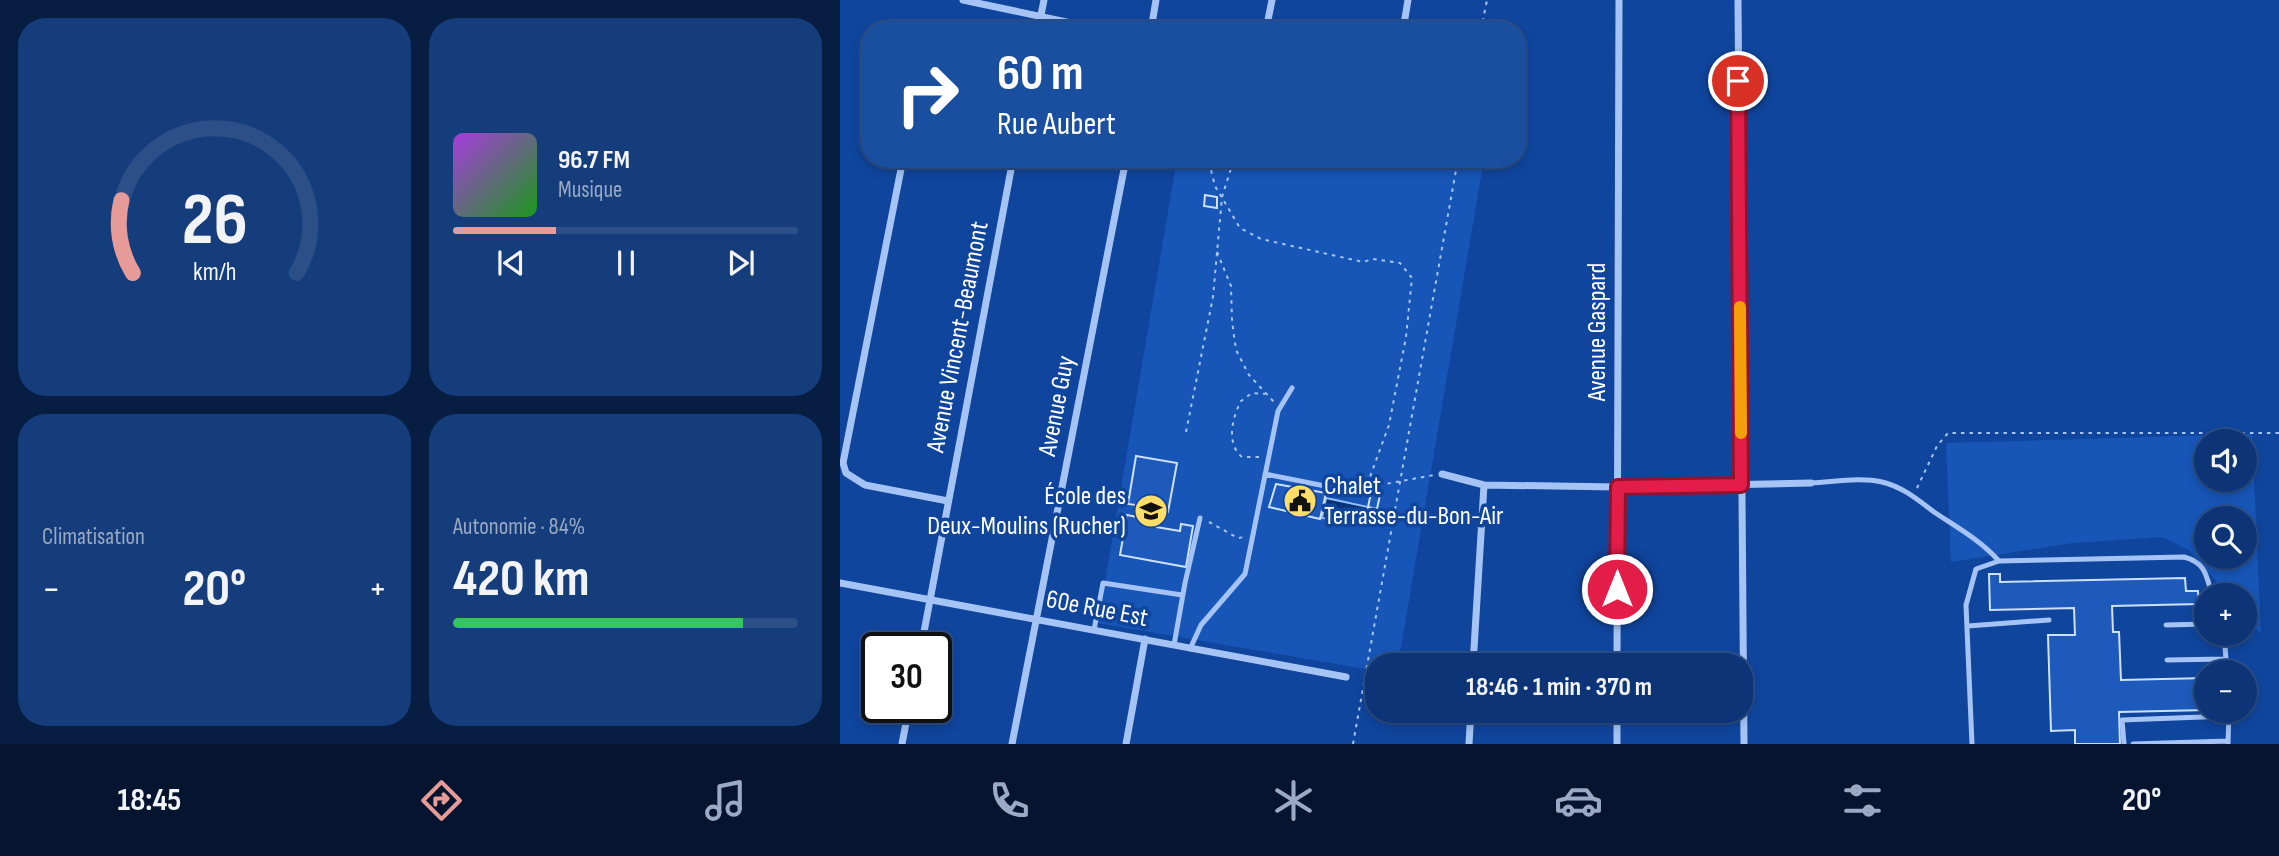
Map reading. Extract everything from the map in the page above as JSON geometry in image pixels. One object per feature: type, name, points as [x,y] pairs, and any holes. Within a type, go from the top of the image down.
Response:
[{"type":"street","points":[[963,0],[1056,21]]},
{"type":"street","points":[[1040,21],[1044,0]]},
{"type":"street","points":[[1152,21],[1156,0]]},
{"type":"street","points":[[1268,21],[1272,0]]},
{"type":"street","points":[[1404,21],[1408,0]]},
{"type":"street","name":"Avenue Gaspard","points":[[1617,653],[1619,0]]},
{"type":"street","points":[[1738,0],[1744,744]]},
{"type":"street","points":[[901,168],[843,463],[846,472],[865,485],[948,501]]},
{"type":"street","name":"Avenue Vincent-Beaumont","points":[[924,632],[1011,168]]},
{"type":"street","name":"Avenue Guy","points":[[1012,744],[1124,168]]},
{"type":"street","points":[[1442,474],[1483,485],[1618,487],[1811,483]]},
{"type":"street","points":[[1474,653],[1483,485]]},
{"type":"street","name":"60e Rue Est","points":[[840,583],[1346,677]]},
{"type":"street","points":[[1126,744],[1144,639]]},
{"type":"street","points":[[902,744],[906,723]]},
{"type":"street","points":[[1469,744],[1470,723]]},
{"type":"street","points":[[1617,723],[1617,744]]},
{"type":"lane","points":[[1190,649],[1201,625],[1245,575],[1280,404],[1292,388]]},
{"type":"lane","points":[[1265,474],[1365,494]]},
{"type":"lane","points":[[1811,483],[1883,482],[1914,495],[1969,533],[1999,562]]},
{"type":"lane","points":[[1174,645],[1182,594],[1200,518]]},
{"type":"lane","points":[[1972,744],[1966,605],[1976,569],[1999,562],[2184,557],[2197,561],[2205,571],[2209,583]]},
{"type":"lane","points":[[1094,629],[1103,583],[1182,594]]},
{"type":"lane","points":[[1968,626],[2049,620]]},
{"type":"lane","points":[[2166,625],[2194,624]]},
{"type":"lane","points":[[2167,660],[2226,659],[2225,646]]},
{"type":"lane","points":[[2124,744],[2122,720],[2194,715]]},
{"type":"lane","points":[[2133,744],[2228,742],[2229,723]]},
{"type":"path","points":[[1483,21],[1487,0]]},
{"type":"path","points":[[1210,168],[1215,186],[1240,228],[1261,239],[1363,261],[1373,259],[1400,263],[1412,278],[1406,337],[1389,425],[1372,467],[1365,494]]},
{"type":"path","points":[[1186,432],[1213,297],[1222,197],[1231,168]]},
{"type":"path","points":[[1353,744],[1456,168]]},
{"type":"path","points":[[1217,251],[1231,286],[1236,349],[1249,375],[1266,394],[1252,393],[1241,401],[1231,440],[1242,457],[1261,457],[1270,447]]},
{"type":"path","points":[[1914,495],[1937,446],[1948,433],[2279,433]]},
{"type":"path","points":[[1365,494],[1380,485],[1442,474]]},
{"type":"path","points":[[1200,518],[1238,538],[1252,537]]},
{"type":"shaded area","points":[[1175,168],[1482,168],[1400,653],[1365,653],[1365,669],[1098,623]]},
{"type":"shaded area","points":[[2194,436],[2194,492],[2255,492],[2255,506],[2194,506],[2194,556],[2189,550],[2162,537],[2073,543],[1951,562],[1946,443]]},
{"type":"shaded area","points":[[1326,498],[1368,507],[1368,511],[1372,512],[1371,520],[1367,520],[1365,525],[1322,518]]},
{"type":"shaded area","points":[[2257,545],[2261,633],[2257,630],[2257,583],[2216,581],[2206,569],[2257,569]]},
{"type":"building","points":[[1205,195],[1217,197],[1217,208],[1204,206]]},
{"type":"building","name":"École des Deux-Moulins (Rucher)","points":[[1136,456],[1177,463],[1168,512],[1159,511],[1156,527],[1180,531],[1181,524],[1193,526],[1186,567],[1120,555],[1127,515],[1142,518],[1144,506],[1128,504]]},
{"type":"building","points":[[1276,484],[1326,493],[1320,519],[1269,507]]},
{"type":"building","points":[[1371,493],[1380,495],[1377,509],[1368,507]]},
{"type":"building","points":[[1989,574],[2000,574],[2000,582],[2185,578],[2186,591],[2194,591],[2194,604],[2112,606],[2113,632],[2119,632],[2121,680],[2194,678],[2194,710],[2119,712],[2120,744],[2075,744],[2075,730],[2051,731],[2048,635],[2075,635],[2074,608],[1990,610]]},
{"type":"slow traffic","points":[[1740,307],[1741,433]]},
{"type":"place","name":"Chalet Terrasse-du-Bon-Air","points":[[1300,501]]},
{"type":"place","name":"École des Deux-Moulins (Rucher)","points":[[1151,511]]},
{"type":"route","points":[[1617,589],[1618,487],[1741,485],[1738,81]]}]
